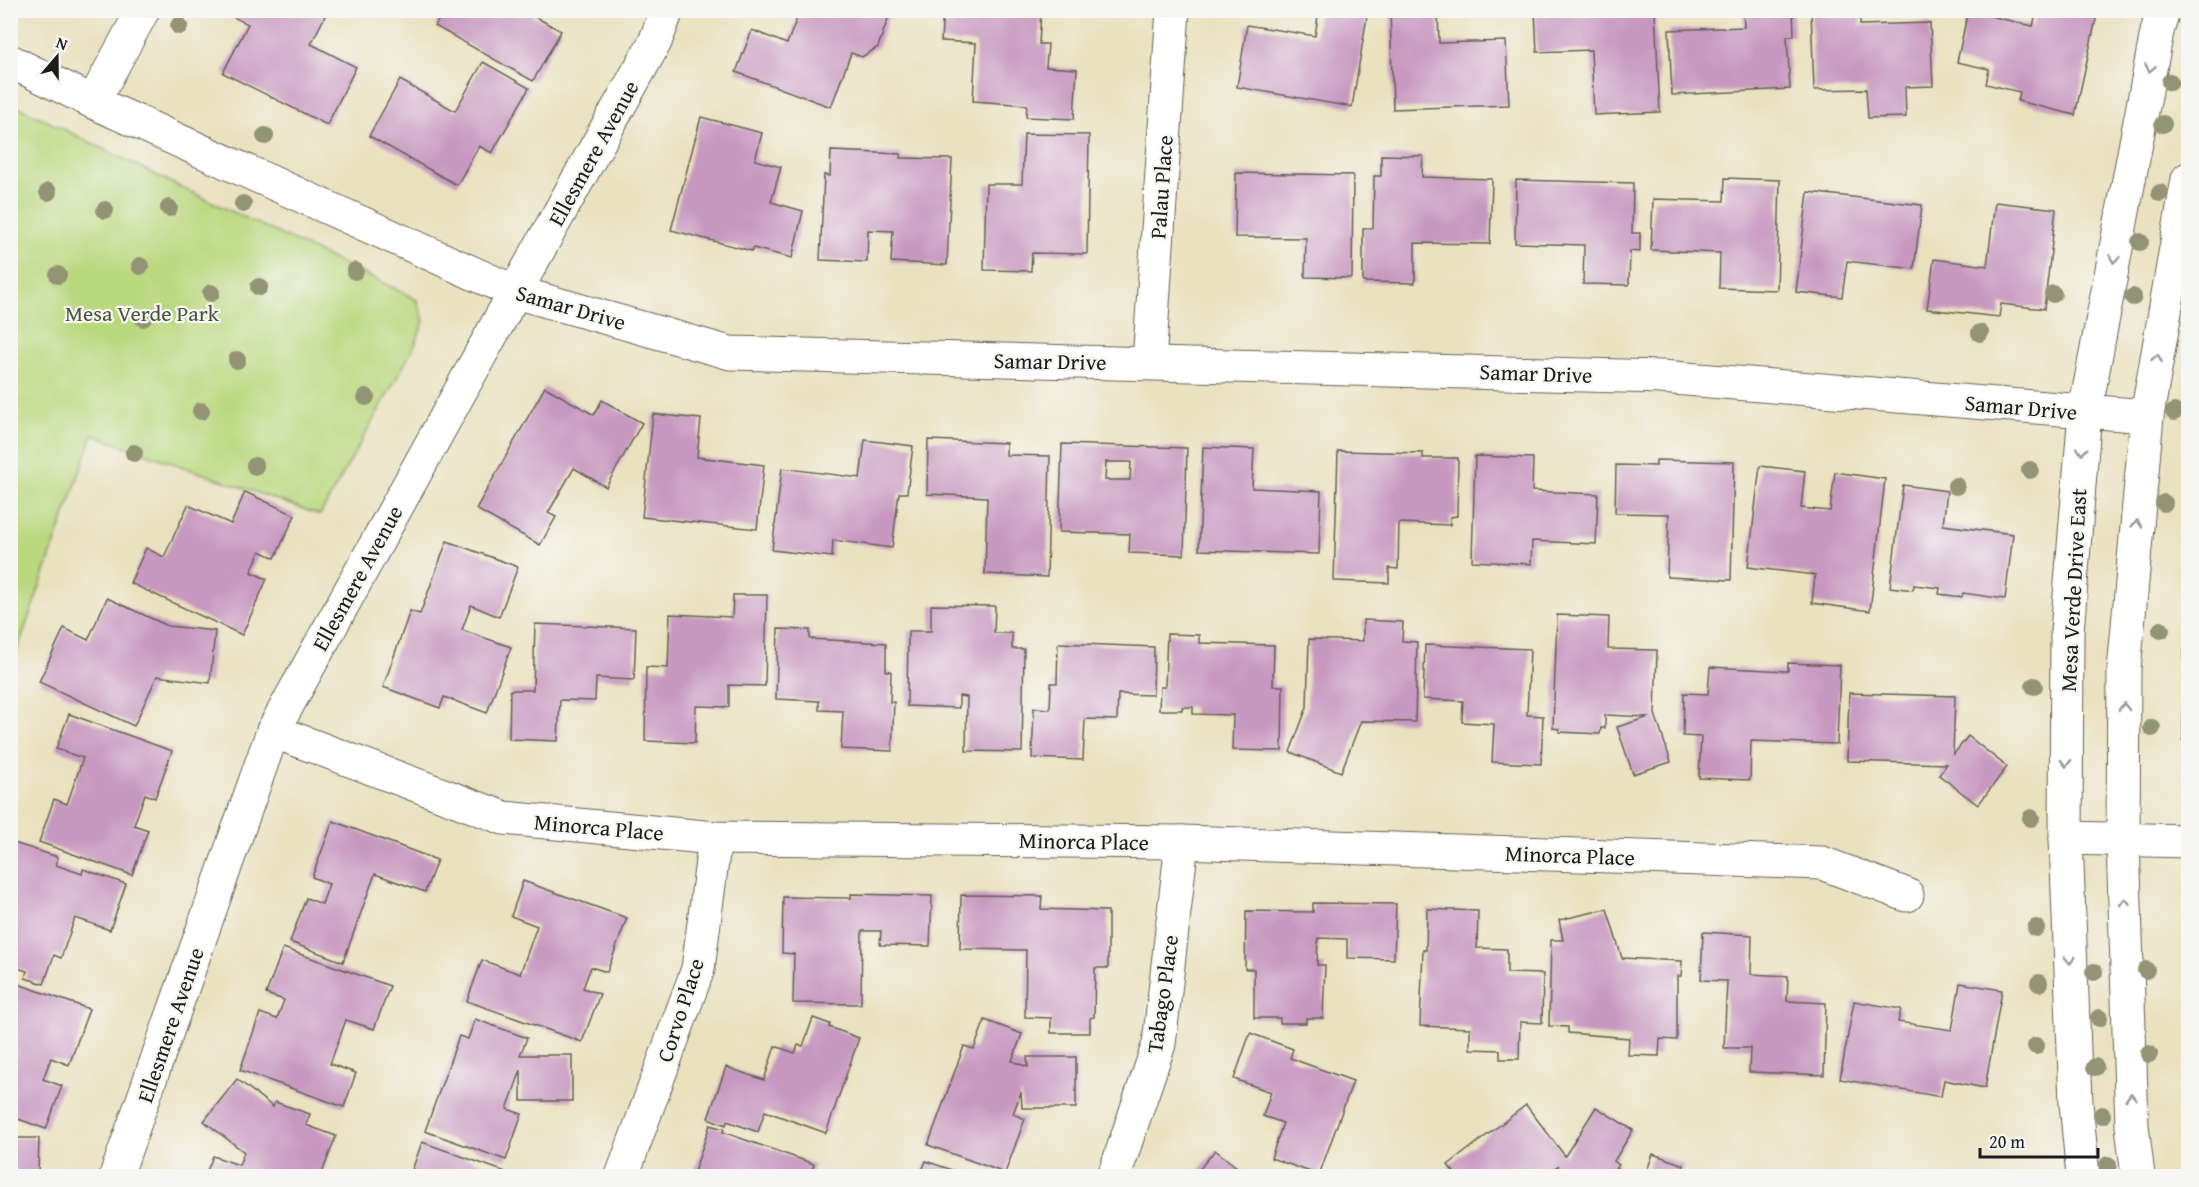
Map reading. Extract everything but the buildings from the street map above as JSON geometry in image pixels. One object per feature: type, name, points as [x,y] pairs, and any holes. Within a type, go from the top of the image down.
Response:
[{"type":"street","points":[[93,102],[143,10]]},
{"type":"street","name":"Ellesmere Avenue","points":[[116,1176],[273,731],[656,42],[667,10]]},
{"type":"street","name":"Palau Place","points":[[1149,363],[1173,10]]},
{"type":"street","name":"Mesa Verde Drive East","points":[[2083,1176],[2076,1103],[2066,838],[2067,632],[2085,412],[2163,10]]},
{"type":"street","name":"Samar Drive","points":[[10,61],[93,102],[515,292],[730,353],[1661,377],[2147,416]]},
{"type":"street","points":[[2138,1176],[2132,1126],[2123,840],[2124,670],[2147,416],[2188,178]]},
{"type":"street","name":"Minorca Place","points":[[273,731],[504,818],[715,838],[1182,842],[1822,863],[1907,895]]},
{"type":"street","name":"Corvo Place","points":[[622,1176],[698,969],[715,838]]},
{"type":"street","points":[[2066,838],[2188,841]]},
{"type":"street","name":"Tabago Place","points":[[1114,1176],[1159,1044],[1182,842]]},
{"type":"green space","name":"Mesa Verde Park","points":[[11,103],[170,182],[400,291],[417,300],[424,321],[414,347],[320,515],[93,435],[11,668]]}]
